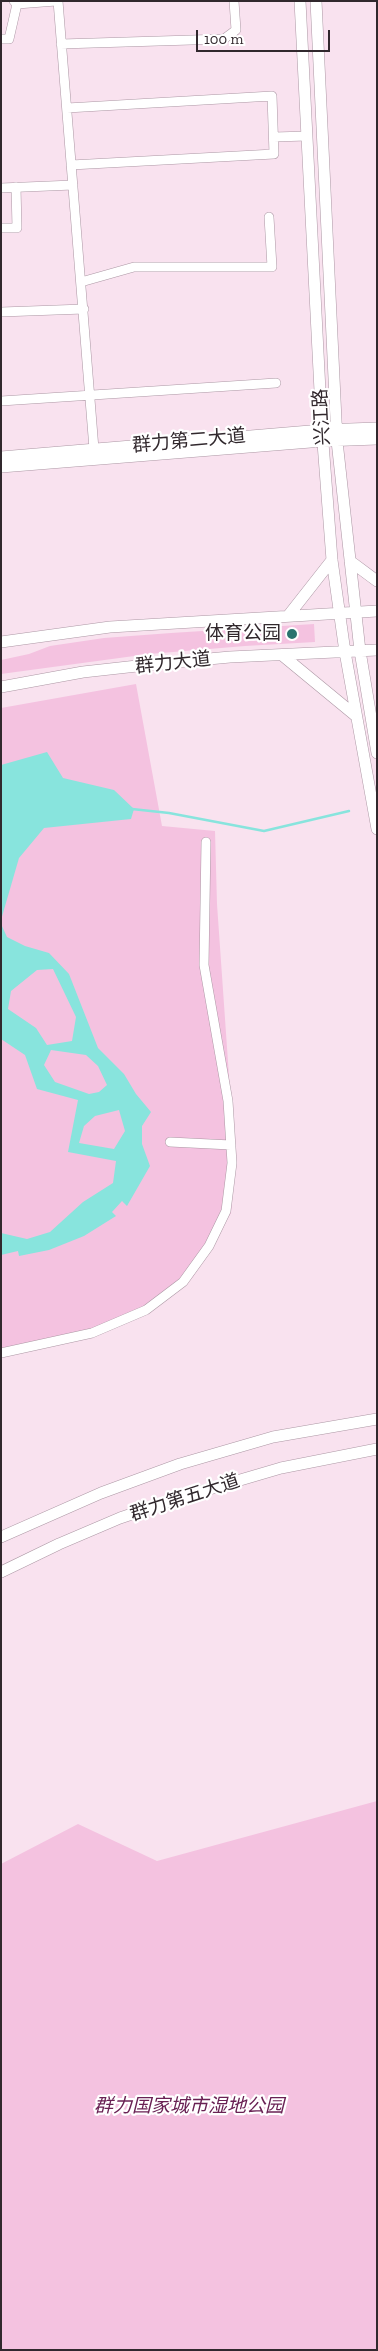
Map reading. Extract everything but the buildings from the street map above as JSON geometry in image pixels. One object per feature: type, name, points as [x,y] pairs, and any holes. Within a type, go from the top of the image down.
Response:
[{"type":"main road","name":"兴江路","points":[[300,1],[323,435],[332,560],[345,652],[377,829]]},
{"type":"main road","name":"兴江路","points":[[316,1],[337,435],[360,651],[374,711],[377,753]]},
{"type":"main road","name":"群力第二大道","points":[[337,435],[377,428]]},
{"type":"main road","name":"群力第二大道","points":[[1,467],[323,435]]},
{"type":"main road","name":"群力第二大道","points":[[1,457],[94,449],[323,435],[377,439]]},
{"type":"main road","points":[[288,616],[332,560]]},
{"type":"main road","points":[[350,561],[377,581]]},
{"type":"main road","name":"群力大道","points":[[1,642],[110,627],[377,611]]},
{"type":"main road","name":"群力大道","points":[[3,685],[83,672],[155,664],[377,650]]},
{"type":"main road","points":[[282,655],[356,716]]},
{"type":"main road","name":"群力第五大道","points":[[1,1537],[101,1493],[180,1464],[273,1438],[377,1419]]},
{"type":"main road","name":"群力第五大道","points":[[1,1572],[59,1544],[179,1498],[281,1468],[377,1449]]},
{"type":"street","points":[[1,39],[9,39],[15,2],[57,1],[84,309],[94,449]]},
{"type":"street","points":[[61,44],[224,39],[236,30],[234,1]]},
{"type":"street","points":[[67,108],[272,96],[274,154],[71,165]]},
{"type":"street","points":[[274,137],[307,136]]},
{"type":"street","points":[[1,188],[73,185]]},
{"type":"street","points":[[1,228],[17,228],[16,187]]},
{"type":"street","points":[[81,282],[134,267],[272,267],[269,217]]},
{"type":"street","points":[[1,312],[84,309]]},
{"type":"street","points":[[1,401],[276,383]]},
{"type":"street","points":[[1,1353],[92,1333],[146,1310],[182,1282],[209,1246],[226,1211],[232,1163],[228,1101],[204,965],[206,842]]},
{"type":"street","points":[[170,1142],[231,1144]]},
{"type":"green space","points":[[314,624],[315,642],[149,654],[1,674],[1,660],[29,654],[50,646],[104,638]]},
{"type":"green space","points":[[136,684],[162,826],[215,831],[217,904],[235,1162],[231,1213],[193,1277],[149,1311],[76,1337],[1,1355],[1,708]]},
{"type":"green space","name":"群力国家城市湿地公园","points":[[377,1801],[377,2350],[1,2350],[1,1864],[78,1824],[157,1861]]},
{"type":"shaded area","points":[[47,752],[63,778],[114,790],[134,809],[131,819],[44,828],[19,858],[1,920],[1,765]]},
{"type":"shaded area","points":[[1,924],[7,937],[25,946],[49,953],[69,974],[98,1048],[124,1074],[136,1094],[151,1112],[142,1126],[142,1144],[150,1166],[127,1206],[122,1201],[112,1212],[116,1216],[84,1236],[49,1250],[19,1256],[18,1251],[1,1255],[1,1233],[27,1239],[50,1232],[83,1202],[113,1183],[116,1161],[68,1152],[78,1100],[37,1089],[25,1055],[1,1039]],"holes":[[[53,969],[76,1017],[72,1041],[47,1045],[36,1028],[8,1009],[11,991],[37,970]],[[51,1050],[86,1055],[98,1066],[107,1085],[99,1092],[89,1094],[55,1082],[44,1065]],[[119,1110],[125,1131],[114,1149],[79,1143],[84,1126],[95,1116]]]},
{"type":"waterway","points":[[132,809],[169,813],[264,831],[349,811]]},
{"type":"place","name":"体育公园","points":[[292,634]]}]
